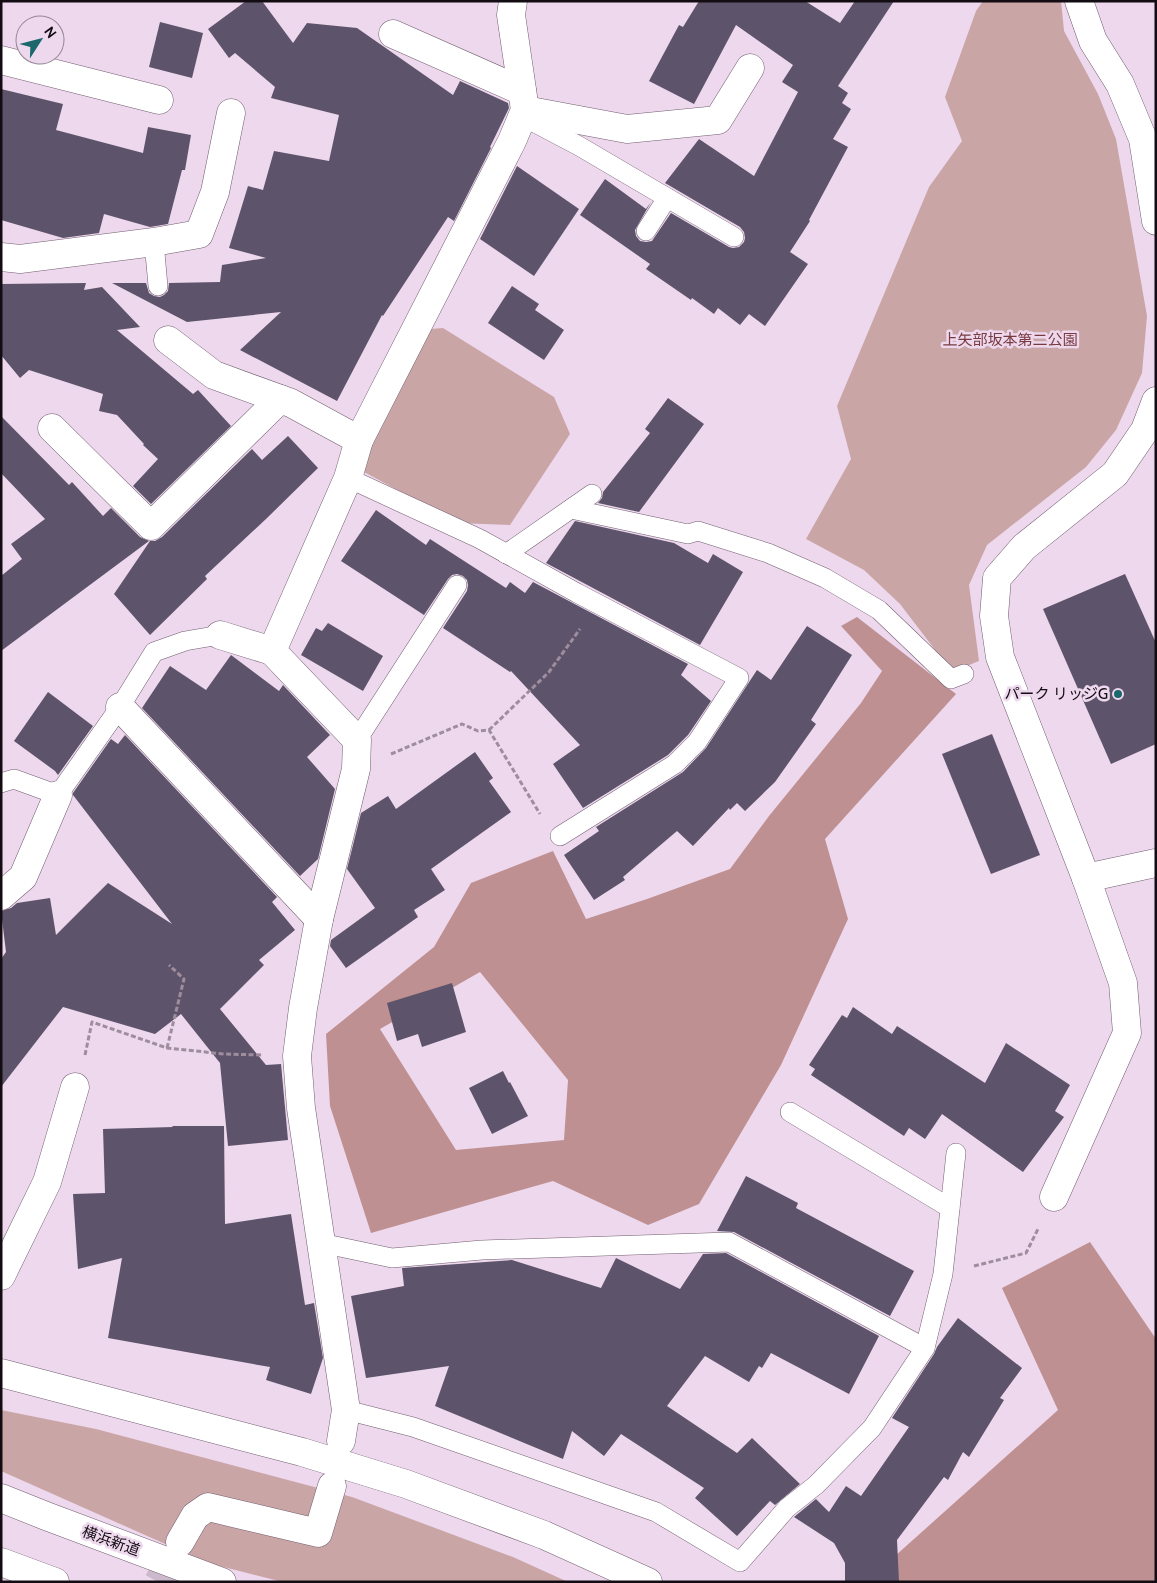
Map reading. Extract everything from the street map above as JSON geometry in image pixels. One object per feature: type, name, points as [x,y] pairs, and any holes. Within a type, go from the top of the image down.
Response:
[{"type":"main road","points":[[272,650],[348,478],[359,440],[512,141],[523,106],[511,15],[513,1]]},
{"type":"main road","points":[[1079,1],[1092,41],[1120,84],[1143,139],[1156,220]]},
{"type":"main road","points":[[393,34],[523,106],[627,129],[718,120],[750,68]]},
{"type":"main road","points":[[1,60],[159,100]]},
{"type":"main road","points":[[1,257],[20,259],[154,242],[199,234],[215,192],[231,113]]},
{"type":"main road","points":[[168,340],[214,375],[280,399],[359,440]]},
{"type":"main road","points":[[52,428],[151,526],[280,399]]},
{"type":"main road","points":[[1054,1197],[1127,1033],[1123,983],[1086,878],[982,666],[994,616],[997,578],[1024,546],[1115,474],[1146,430],[1156,401]]},
{"type":"main road","points":[[220,635],[272,650],[357,740],[356,769],[319,919],[302,1008],[297,1056],[301,1108],[346,1410],[341,1441]]},
{"type":"main road","points":[[120,707],[319,919]]},
{"type":"main road","points":[[1,896],[22,877],[58,795]]},
{"type":"main road","points":[[1086,878],[1156,863]]},
{"type":"main road","points":[[1,1276],[47,1182],[75,1087]]},
{"type":"main road","points":[[1,1373],[302,1452],[406,1484],[544,1535],[648,1582]]},
{"type":"main road","points":[[180,1542],[195,1516],[208,1506],[318,1533],[332,1486]]},
{"type":"main road","name":"横浜新道","points":[[1,1498],[222,1582]]},
{"type":"main road","points":[[1,1564],[27,1582]]},
{"type":"main road","points":[[1,1564],[55,1582]]},
{"type":"lane","points":[[523,106],[579,146],[734,237]]},
{"type":"lane","points":[[646,232],[667,198]]},
{"type":"lane","points":[[154,242],[158,286]]},
{"type":"lane","points":[[348,478],[480,539],[577,593],[739,678],[697,742],[675,764],[560,836]]},
{"type":"lane","points":[[506,554],[592,494]]},
{"type":"lane","points":[[571,509],[688,534],[698,531],[768,552],[825,578],[879,610],[951,679],[982,666]]},
{"type":"lane","points":[[357,740],[457,585]]},
{"type":"lane","points":[[1,782],[14,779],[58,795],[120,707],[154,652],[185,641],[220,635]]},
{"type":"lane","points":[[790,1112],[950,1208]]},
{"type":"lane","points":[[346,1410],[413,1427],[656,1512],[740,1562],[787,1508],[816,1485],[872,1428],[925,1348],[943,1274],[956,1153]]},
{"type":"lane","points":[[321,1243],[392,1258],[482,1250],[729,1242],[925,1348]]},
{"type":"path","points":[[356,769],[462,724],[478,731],[489,730],[549,672],[598,603]]},
{"type":"path","points":[[489,730],[555,839],[560,836]]},
{"type":"path","points":[[167,1048],[184,980],[169,965]]},
{"type":"path","points":[[75,1087],[83,1067],[92,1022],[167,1048],[224,1054],[297,1056]]},
{"type":"path","points":[[943,1274],[1026,1253],[1054,1197]]},
{"type":"green space","name":"上矢部坂本第二公園","points":[[983,1],[1061,1],[1064,31],[1098,94],[1116,139],[1147,316],[1142,373],[1116,430],[1086,467],[987,545],[969,585],[979,661],[952,672],[900,604],[864,570],[806,539],[851,459],[837,406],[929,187],[962,141],[945,97],[976,11]]},
{"type":"green space","points":[[443,328],[554,397],[570,434],[510,525],[459,523],[364,472],[374,432],[430,329]]},
{"type":"green space","points":[[1,1410],[96,1429],[352,1497],[513,1557],[568,1582],[283,1582],[208,1563],[1,1471]]},
{"type":"shaded area","points":[[857,617],[956,694],[825,839],[848,919],[781,1065],[699,1204],[648,1225],[553,1181],[371,1233],[330,1106],[326,1034],[434,947],[471,883],[553,851],[586,919],[730,869],[769,816],[861,703],[882,671],[841,626]],"holes":[[[480,972],[568,1080],[564,1140],[456,1150],[380,1029]]]},
{"type":"shaded area","points":[[1090,1242],[1156,1339],[1156,1582],[866,1582],[1058,1410],[1002,1288]]},
{"type":"building","points":[[246,1],[262,1],[293,43],[307,23],[357,28],[453,95],[460,81],[508,103],[509,108],[491,148],[454,221],[448,217],[382,315],[337,401],[240,350],[281,312],[187,322],[112,283],[146,283],[149,293],[160,297],[168,291],[169,283],[220,282],[222,265],[266,258],[229,248],[248,186],[263,190],[274,151],[329,161],[339,115],[271,98],[275,87],[235,53],[229,58],[208,29]]},
{"type":"building","points":[[699,1],[805,1],[840,23],[855,1],[894,1],[838,86],[848,93],[842,103],[851,109],[833,139],[848,147],[810,221],[790,252],[808,264],[765,326],[749,314],[740,325],[718,308],[714,314],[646,269],[650,264],[580,215],[605,179],[646,209],[651,202],[635,230],[636,236],[640,241],[652,241],[671,213],[729,247],[739,247],[744,242],[744,232],[740,227],[665,183],[699,139],[754,176],[798,92],[782,82],[793,65],[736,25],[694,104],[649,81],[679,25],[683,27]]},
{"type":"building","points":[[160,22],[203,33],[192,78],[149,67]]},
{"type":"building","points":[[1,89],[63,104],[56,130],[143,153],[148,127],[191,135],[185,170],[182,170],[168,224],[150,227],[104,214],[99,233],[63,238],[1,220]]},
{"type":"building","points":[[517,166],[579,209],[534,276],[480,239]]},
{"type":"building","points":[[86,283],[84,290],[102,287],[140,327],[117,330],[193,394],[198,390],[231,426],[151,504],[133,486],[158,459],[117,415],[99,411],[103,394],[29,370],[20,378],[1,355],[1,284]]},
{"type":"building","points":[[512,286],[539,304],[535,310],[564,330],[544,360],[488,323]]},
{"type":"building","points":[[668,398],[704,424],[639,512],[598,503],[602,498],[603,492],[650,433],[645,429]]},
{"type":"building","points":[[1,416],[69,485],[72,482],[103,516],[111,508],[140,537],[149,541],[1,651],[1,576],[22,559],[11,544],[45,519],[1,473]]},
{"type":"building","points":[[288,436],[318,468],[205,576],[207,579],[150,635],[114,594],[150,541],[155,541],[162,537],[252,449],[262,460]]},
{"type":"building","points":[[376,510],[426,545],[430,539],[506,588],[510,582],[525,593],[533,582],[688,664],[681,675],[711,701],[688,735],[668,755],[583,808],[553,764],[580,745],[511,671],[443,628],[467,591],[467,580],[457,574],[452,575],[424,615],[341,561]]},
{"type":"building","points":[[575,521],[674,543],[708,563],[713,554],[743,572],[700,645],[546,563]]},
{"type":"building","name":"パーク リッジG","points":[[1125,574],[1156,643],[1156,744],[1111,764],[1043,609]]},
{"type":"building","points":[[328,623],[383,656],[363,691],[301,655],[316,628],[322,631]]},
{"type":"building","points":[[807,626],[852,655],[811,720],[816,724],[775,782],[745,811],[737,803],[730,810],[729,808],[693,846],[677,831],[623,877],[625,880],[594,900],[564,855],[599,831],[596,827],[683,772],[706,748],[757,670],[771,680]]},
{"type":"building","points":[[231,655],[279,691],[283,685],[330,735],[307,757],[335,789],[318,859],[300,876],[142,708],[170,666],[206,690]]},
{"type":"building","points":[[48,692],[93,726],[58,775],[14,741]]},
{"type":"building","points":[[992,734],[1040,855],[991,874],[942,754]]},
{"type":"building","points":[[125,735],[277,897],[272,902],[295,930],[259,960],[264,965],[220,1009],[266,1065],[281,1064],[288,1140],[228,1146],[220,1063],[181,1014],[155,1034],[63,1007],[1,1087],[1,959],[6,952],[1,911],[11,908],[17,903],[50,898],[56,935],[108,883],[172,924],[73,795],[111,739],[118,744]]},
{"type":"building","points":[[475,752],[493,778],[489,781],[511,812],[431,869],[445,890],[414,910],[418,917],[346,968],[330,946],[331,940],[375,908],[347,869],[361,813],[388,796],[396,809]]},
{"type":"building","points":[[452,983],[466,1032],[422,1047],[418,1034],[397,1041],[387,1003]]},
{"type":"building","points":[[853,1007],[892,1034],[897,1026],[985,1083],[1006,1043],[1070,1085],[1055,1111],[1064,1117],[1023,1172],[942,1114],[925,1139],[909,1128],[904,1136],[811,1075],[815,1069],[809,1065],[842,1015],[847,1018]]},
{"type":"building","points":[[503,1071],[528,1116],[492,1134],[469,1088]]},
{"type":"building","points":[[224,1126],[225,1224],[291,1214],[305,1305],[314,1303],[323,1358],[311,1394],[266,1380],[270,1367],[108,1338],[122,1258],[78,1269],[73,1194],[105,1193],[103,1129]]},
{"type":"building","points":[[746,1176],[798,1203],[796,1208],[914,1271],[890,1316],[734,1232],[717,1231]]},
{"type":"building","points":[[726,1253],[879,1336],[849,1394],[771,1353],[762,1368],[759,1366],[749,1382],[705,1356],[667,1406],[737,1453],[752,1438],[800,1484],[775,1505],[770,1501],[737,1536],[695,1498],[704,1488],[621,1434],[604,1456],[572,1431],[563,1459],[435,1406],[449,1366],[366,1378],[351,1296],[404,1286],[402,1268],[512,1260],[601,1288],[616,1258],[680,1289],[703,1254]]},
{"type":"building","points":[[958,1318],[1022,1368],[1000,1398],[1004,1400],[969,1457],[963,1452],[948,1480],[944,1477],[897,1540],[899,1582],[845,1582],[845,1563],[834,1543],[794,1517],[816,1499],[829,1512],[846,1486],[861,1496],[909,1427],[892,1418],[937,1347]]},
{"type":"tunnel","points":[[158,1582],[180,1542]]},
{"type":"place","name":"パーク リッジG","points":[[1118,694]]}]
